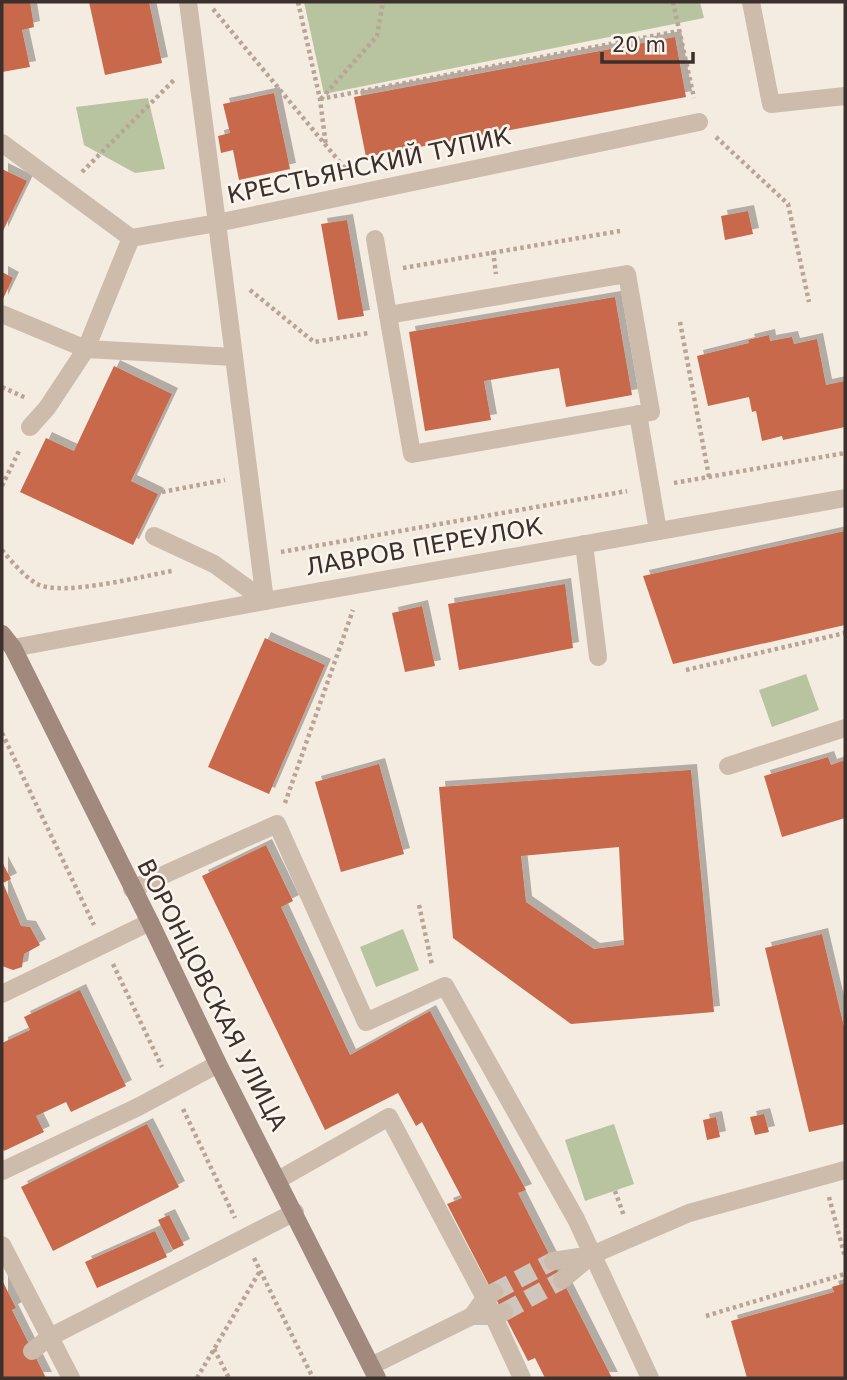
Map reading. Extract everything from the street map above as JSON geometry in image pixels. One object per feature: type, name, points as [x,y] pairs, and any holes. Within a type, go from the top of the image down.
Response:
[{"type":"main road","name":"ВОРОНЦОВСКАЯ УЛИЦА","points":[[7,641],[374,1372]]},
{"type":"street","points":[[2,143],[131,238],[217,223],[188,2]]},
{"type":"street","points":[[751,2],[771,104],[845,96]]},
{"type":"street","name":"КРЕСТЬЯНСКИЙ ТУПИК","points":[[265,600],[217,223],[699,122]]},
{"type":"street","points":[[30,427],[47,408],[86,349],[131,238]]},
{"type":"street","points":[[375,239],[380,272],[412,454],[651,412],[627,274],[389,323]]},
{"type":"street","points":[[2,314],[86,349],[234,357]]},
{"type":"street","points":[[638,414],[658,531]]},
{"type":"street","name":"ЛАВРОВ ПЕРЕУЛОК","points":[[7,641],[265,600],[845,498]]},
{"type":"street","points":[[154,536],[215,564],[265,600]]},
{"type":"street","points":[[584,544],[598,657]]},
{"type":"street","points":[[728,766],[845,729]]},
{"type":"street","points":[[132,889],[277,824],[366,1022],[445,986],[576,1219],[650,1378]]},
{"type":"street","points":[[2,994],[150,922]]},
{"type":"street","points":[[2,1171],[138,1107],[218,1064]]},
{"type":"street","points":[[278,1180],[389,1117],[489,1295],[523,1378]]},
{"type":"street","points":[[553,1261],[592,1255],[689,1213],[845,1170]]},
{"type":"street","points":[[32,1351],[50,1337],[295,1212]]},
{"type":"street","points":[[2,1245],[71,1378]]},
{"type":"street","points":[[562,1280],[592,1255]]},
{"type":"street","points":[[374,1372],[472,1315],[489,1295]]},
{"type":"street","points":[[472,1315],[498,1314]]},
{"type":"path","points":[[207,2],[365,192]]},
{"type":"path","points":[[299,2],[320,99],[327,147]]},
{"type":"path","points":[[320,99],[377,36],[383,2]]},
{"type":"path","points":[[673,2],[699,122],[788,204],[810,302]]},
{"type":"path","points":[[320,99],[679,31]]},
{"type":"path","points":[[76,177],[195,58]]},
{"type":"path","points":[[380,272],[620,231]]},
{"type":"path","points":[[223,261],[248,288],[314,342],[389,323]]},
{"type":"path","points":[[680,323],[709,477]]},
{"type":"path","points":[[2,486],[30,427]]},
{"type":"path","points":[[261,555],[845,453]]},
{"type":"path","points":[[162,492],[250,475]]},
{"type":"path","points":[[2,550],[13,565],[39,585],[72,589],[215,564]]},
{"type":"path","points":[[289,793],[356,601]]},
{"type":"path","points":[[686,670],[845,633]]},
{"type":"path","points":[[2,733],[313,1378]]},
{"type":"path","points":[[419,905],[433,972],[445,986]]},
{"type":"path","points":[[832,1205],[845,1257]]},
{"type":"path","points":[[197,1378],[260,1271]]},
{"type":"path","points":[[706,1316],[845,1273]]},
{"type":"path","points":[[215,1349],[229,1378]]},
{"type":"green space","points":[[304,2],[700,2],[704,18],[324,94]]},
{"type":"green space","points":[[148,98],[165,169],[135,173],[84,145],[76,107]]},
{"type":"green space","points":[[806,674],[819,710],[772,727],[759,690]]},
{"type":"green space","points":[[403,929],[419,970],[376,987],[360,947]]},
{"type":"green space","points":[[614,1124],[634,1184],[585,1201],[565,1140]]},
{"type":"building","points":[[2,2],[30,2],[34,27],[22,30],[30,67],[2,72]]},
{"type":"building","points":[[89,2],[149,2],[162,63],[105,75]]},
{"type":"building","points":[[675,37],[686,97],[366,157],[354,97]]},
{"type":"building","points":[[274,93],[290,169],[239,180],[233,150],[221,153],[218,136],[230,133],[223,104]]},
{"type":"building","points":[[2,169],[27,181],[2,233]]},
{"type":"building","points":[[748,211],[753,234],[725,240],[721,216]]},
{"type":"building","points":[[347,220],[364,316],[338,320],[321,224]]},
{"type":"building","points":[[2,272],[13,278],[2,301]]},
{"type":"building","points":[[615,297],[632,395],[566,407],[559,368],[484,381],[491,420],[425,431],[409,332]]},
{"type":"building","points":[[769,335],[770,341],[792,337],[794,344],[817,339],[826,385],[845,381],[845,427],[783,440],[782,436],[762,441],[756,411],[752,412],[749,397],[708,406],[697,356]]},
{"type":"building","points":[[114,366],[172,394],[131,481],[158,494],[133,545],[20,492],[46,438],[74,451]]},
{"type":"building","points":[[845,531],[845,625],[673,664],[643,576]]},
{"type":"building","points":[[565,584],[573,648],[459,670],[448,604]]},
{"type":"building","points":[[422,606],[435,666],[405,672],[392,613]]},
{"type":"building","points":[[265,638],[325,665],[269,794],[208,767]]},
{"type":"building","points":[[828,757],[831,765],[845,760],[845,818],[782,837],[764,776]]},
{"type":"building","points":[[379,764],[404,854],[341,872],[315,782]]},
{"type":"building","points":[[691,770],[714,1012],[571,1024],[453,938],[439,787]],"holes":[[[619,847],[624,945],[594,949],[526,902],[521,856]]]},
{"type":"building","points":[[266,845],[293,901],[281,907],[350,1055],[430,1011],[526,1190],[518,1193],[612,1378],[545,1378],[535,1358],[528,1361],[447,1204],[462,1198],[422,1122],[416,1126],[398,1093],[325,1130],[202,876]]},
{"type":"building","points":[[2,862],[11,879],[3,883],[21,926],[30,927],[40,945],[24,954],[22,967],[13,970],[2,966]]},
{"type":"building","points":[[822,934],[845,1031],[845,1124],[809,1132],[765,948]]},
{"type":"building","points":[[80,990],[126,1086],[71,1112],[66,1102],[36,1116],[44,1132],[4,1151],[2,1043],[30,1030],[24,1017]]},
{"type":"building","points":[[764,1114],[769,1132],[755,1135],[750,1117]]},
{"type":"building","points":[[716,1117],[720,1137],[707,1140],[703,1120]]},
{"type":"building","points":[[147,1124],[179,1187],[53,1251],[21,1187]]},
{"type":"building","points":[[169,1215],[184,1245],[173,1250],[158,1220]]},
{"type":"building","points":[[155,1231],[167,1257],[97,1288],[85,1262]]},
{"type":"building","points":[[2,1280],[16,1308],[12,1310],[46,1378],[2,1378]]},
{"type":"building","points":[[845,1283],[845,1378],[747,1378],[731,1321],[834,1292],[832,1287]]},
{"type":"tunnel","points":[[494,1292],[553,1261]]},
{"type":"tunnel","points":[[504,1312],[562,1280]]}]
